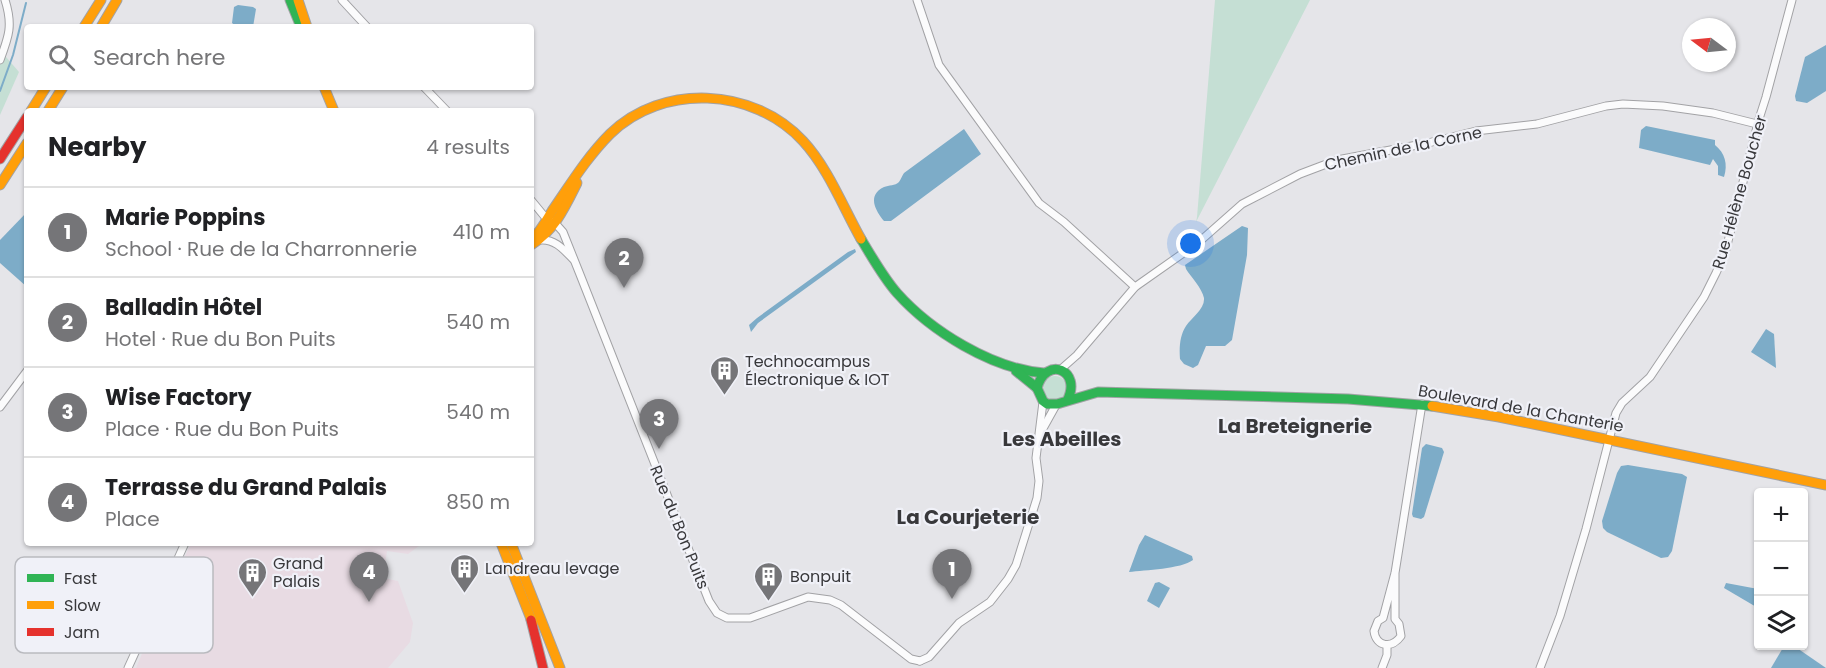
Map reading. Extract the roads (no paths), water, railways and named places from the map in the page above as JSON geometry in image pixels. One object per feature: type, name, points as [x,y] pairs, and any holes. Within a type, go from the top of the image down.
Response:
[{"type":"main road","points":[[86,24],[101,0]]},
{"type":"main road","points":[[103,24],[117,0]]},
{"type":"main road","points":[[290,0],[300,24]]},
{"type":"main road","points":[[298,0],[306,24]]},
{"type":"main road","points":[[33,108],[44,90]]},
{"type":"main road","points":[[50,108],[61,90]]},
{"type":"main road","points":[[325,90],[333,108]]},
{"type":"main road","points":[[534,242],[551,221],[603,141],[640,113],[670,102],[692,98],[714,98],[758,108],[774,117],[805,143],[882,272],[892,287],[914,310],[950,338],[1007,365],[1024,376],[1037,388],[1043,402],[1056,405],[1067,401],[1071,396],[1067,376],[1055,369],[1044,373],[1032,373],[1007,365]]},
{"type":"main road","points":[[0,159],[24,122]]},
{"type":"main road","points":[[0,185],[24,148]]},
{"type":"main road","points":[[1037,388],[1040,377],[1044,373]]},
{"type":"main road","name":"Boulevard de la Chanterie","points":[[1067,376],[1098,392]]},
{"type":"main road","name":"Boulevard de la Chanterie","points":[[1067,401],[1098,392],[1348,399],[1422,404],[1466,410],[1826,485]]},
{"type":"main road","points":[[502,546],[550,668]]},
{"type":"main road","points":[[512,546],[560,668]]},
{"type":"main road","points":[[531,620],[543,668]]},
{"type":"street","points":[[0,60],[10,32],[10,17],[5,0]]},
{"type":"street","points":[[342,0],[365,24]]},
{"type":"street","points":[[917,0],[939,65],[1039,203],[1064,222],[1134,287]]},
{"type":"street","name":"Rue Hélène Boucher","points":[[1540,668],[1560,616],[1586,529],[1616,413],[1622,403],[1650,377],[1704,297],[1725,252],[1757,124],[1792,0]]},
{"type":"street","points":[[427,90],[444,108]]},
{"type":"street","name":"Chemin de la Corne","points":[[1067,376],[1077,355],[1134,287],[1199,242],[1242,204],[1300,174],[1337,160],[1428,143],[1476,131],[1537,124],[1606,106],[1623,104],[1663,106],[1713,113],[1757,124]]},
{"type":"street","name":"Rue du Bon Puits","points":[[534,203],[568,239],[574,260],[709,601],[717,613],[739,620],[808,597],[830,600],[849,611],[919,665]]},
{"type":"street","points":[[534,242],[548,239],[560,246],[574,260]]},
{"type":"street","points":[[0,407],[24,375]]},
{"type":"street","points":[[919,665],[959,623],[990,602],[1008,579],[1016,564],[1037,498],[1039,481],[1036,458],[1043,402]]},
{"type":"street","points":[[1383,618],[1395,573],[1422,404]]},
{"type":"street","points":[[1040,434],[1056,405]]},
{"type":"street","points":[[1395,573],[1395,619]]},
{"type":"street","points":[[1383,618],[1395,619],[1399,624],[1401,636],[1397,642],[1387,645],[1380,643],[1375,636],[1375,625],[1383,618]]},
{"type":"street","points":[[1382,668],[1387,655],[1387,645]]},
{"type":"street","points":[[128,668],[135,653]]},
{"type":"water","points":[[238,5],[256,9],[254,24],[232,23],[234,7]]},
{"type":"water","points":[[1826,45],[1826,91],[1807,103],[1796,101],[1795,96],[1805,57]]},
{"type":"water","points":[[1646,126],[1715,140],[1715,145],[1725,159],[1724,177],[1718,175],[1718,166],[1713,159],[1710,165],[1639,148],[1641,130]]},
{"type":"water","points":[[964,129],[981,154],[891,221],[884,221],[874,203],[879,190],[899,182],[904,173]]},
{"type":"water","points":[[24,215],[24,284],[0,263],[0,240]]},
{"type":"water","points":[[1242,226],[1248,228],[1247,255],[1232,340],[1225,346],[1206,346],[1198,365],[1193,368],[1184,364],[1180,359],[1180,341],[1184,330],[1204,302],[1204,298],[1185,265]]},
{"type":"water","points":[[855,249],[856,252],[758,323],[751,332],[749,325],[757,318]]},
{"type":"water","points":[[1766,329],[1774,334],[1776,368],[1751,352]]},
{"type":"water","points":[[1426,444],[1442,448],[1444,452],[1424,517],[1421,519],[1413,517],[1412,514],[1422,448]]},
{"type":"water","points":[[1628,465],[1682,474],[1687,477],[1672,551],[1668,557],[1661,558],[1603,528],[1602,521],[1617,473],[1621,466]]},
{"type":"water","points":[[1145,535],[1192,556],[1193,560],[1172,567],[1129,572]]},
{"type":"water","points":[[1159,582],[1170,588],[1159,608],[1147,601],[1155,583]]},
{"type":"water","points":[[1726,583],[1754,588],[1754,606],[1724,588]]},
{"type":"water","points":[[1782,650],[1800,650],[1826,668],[1771,668]]},
{"type":"waterway","points":[[0,91],[13,55],[26,3]]},
{"type":"place","name":"Balladin Hôtel","points":[[624,288]]},
{"type":"place","name":"Technocampus Électronique & IOT","points":[[724,396]]},
{"type":"place","name":"Wise Factory","points":[[659,449]]},
{"type":"place","name":"Landreau levage","points":[[464,594]]},
{"type":"place","name":"Grand Palais","points":[[252,598]]},
{"type":"place","name":"Marie Poppins","points":[[952,599]]},
{"type":"place","name":"Terrasse du Grand Palais","points":[[369,602]]},
{"type":"place","name":"Bonpuit","points":[[769,602]]},
{"type":"district","name":"La Breteignerie","points":[[1295,426]]},
{"type":"district","name":"Les Abeilles","points":[[1062,439]]},
{"type":"district","name":"La Courjeterie","points":[[968,517]]}]
